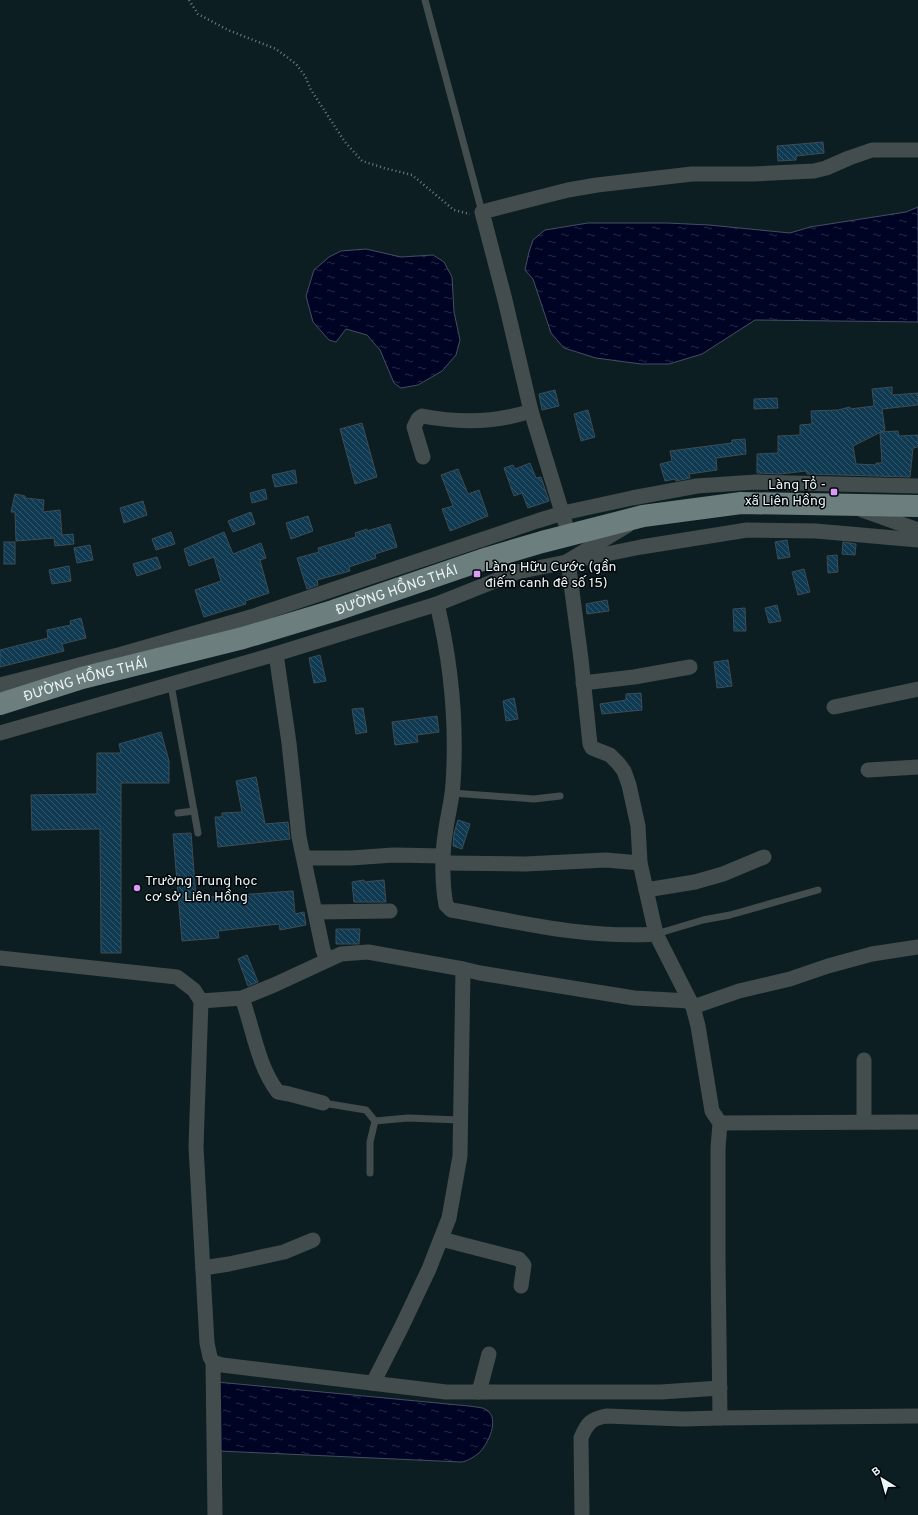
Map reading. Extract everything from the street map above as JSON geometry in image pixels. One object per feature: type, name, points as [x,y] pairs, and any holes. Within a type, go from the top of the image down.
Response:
[{"type":"main road","name":"ĐƯỜNG HỒNG THÁI","points":[[0,704],[82,678],[243,638],[333,611],[488,558],[568,535],[643,516],[741,503],[918,506]]},
{"type":"street","points":[[568,535],[563,514],[531,411],[505,300],[482,212],[597,185],[692,174],[753,174],[814,171],[826,168],[872,150],[918,150]]},
{"type":"street","points":[[423,457],[414,427],[418,419],[422,416],[465,422],[505,418],[531,411]]},
{"type":"street","points":[[0,685],[122,654],[254,616],[563,514],[632,498],[697,486],[756,482],[918,486]]},
{"type":"street","points":[[845,504],[918,530]]},
{"type":"street","points":[[488,558],[568,561],[643,516]]},
{"type":"street","points":[[0,733],[250,662],[437,604],[517,572],[568,561],[641,547],[747,530],[816,531],[918,540]]},
{"type":"street","points":[[568,561],[590,744],[592,748],[610,755],[618,763],[624,771],[629,785],[638,826],[640,863],[656,934],[691,1004],[698,1026],[712,1110],[720,1123],[718,1172],[720,1418]]},
{"type":"street","points":[[437,604],[444,635],[451,687],[455,743],[452,793],[444,835],[443,860],[446,905],[452,910],[560,930],[602,935],[632,936],[656,934]]},
{"type":"street","points":[[243,638],[250,662]]},
{"type":"street","points":[[276,654],[289,743],[299,837],[327,959]]},
{"type":"street","points":[[583,683],[634,677],[690,667]]},
{"type":"street","points":[[834,708],[918,689]]},
{"type":"street","points":[[868,770],[918,767]]},
{"type":"street","points":[[304,858],[351,858],[394,855],[443,860],[525,864],[606,860],[640,863]]},
{"type":"street","points":[[646,890],[695,882],[716,876],[764,857]]},
{"type":"street","points":[[316,912],[390,911]]},
{"type":"street","points":[[201,1001],[242,998],[274,985],[340,954],[368,952],[480,973],[634,998],[691,1004],[739,991],[790,980],[828,966],[872,954],[918,947]]},
{"type":"street","points":[[0,958],[177,977],[194,990],[201,1001],[196,1147],[207,1343],[210,1357],[213,1362],[215,1515]]},
{"type":"street","points":[[373,1383],[401,1328],[449,1218],[460,1156],[463,969]]},
{"type":"street","points":[[242,998],[270,1082],[278,1092],[323,1103]]},
{"type":"street","points":[[864,1060],[864,1122]]},
{"type":"street","points":[[720,1123],[918,1122]]},
{"type":"street","points":[[441,1239],[519,1259],[524,1265],[521,1286]]},
{"type":"street","points":[[203,1268],[284,1252],[313,1240]]},
{"type":"street","points":[[479,1392],[489,1354]]},
{"type":"street","points":[[213,1362],[222,1365],[446,1392],[661,1392],[720,1388]]},
{"type":"street","points":[[582,1515],[581,1438],[585,1428],[596,1418],[606,1416],[683,1419],[918,1416]]},
{"type":"lane","points":[[426,0],[482,212]]},
{"type":"lane","points":[[171,685],[198,833]]},
{"type":"lane","points":[[452,793],[534,799],[560,796]]},
{"type":"lane","points":[[178,813],[194,811]]},
{"type":"lane","points":[[656,934],[818,890]]},
{"type":"lane","points":[[323,1103],[366,1110],[375,1121]]},
{"type":"lane","points":[[375,1121],[408,1118],[460,1120]]},
{"type":"lane","points":[[370,1173],[370,1142],[375,1121]]},
{"type":"path","points":[[188,0],[198,14],[228,30],[276,49],[296,64],[305,76],[311,90],[345,142],[362,161],[412,175],[454,210],[470,214],[482,212]]},
{"type":"water","points":[[918,207],[918,322],[755,320],[702,354],[669,364],[641,364],[596,358],[564,348],[551,333],[533,279],[525,270],[533,240],[545,230],[588,223],[667,223],[709,225],[790,233],[810,227],[906,212]]},
{"type":"water","points":[[366,249],[401,257],[433,255],[444,262],[452,277],[454,312],[460,340],[456,355],[442,371],[418,385],[401,388],[394,383],[380,350],[367,335],[346,329],[336,342],[329,340],[313,322],[306,296],[314,270],[329,257],[341,251]]},
{"type":"water","points":[[217,1382],[478,1407],[487,1410],[491,1414],[493,1425],[489,1437],[480,1452],[466,1461],[461,1462],[219,1451]]},
{"type":"building","points":[[823,142],[824,153],[796,156],[796,160],[778,161],[777,146]]},
{"type":"building","points":[[892,387],[892,395],[918,393],[918,405],[882,409],[885,430],[881,432],[898,431],[899,436],[918,435],[918,447],[913,448],[910,477],[807,474],[806,471],[780,474],[757,473],[757,454],[778,453],[778,436],[800,435],[800,425],[812,424],[811,411],[874,406],[872,389]],"holes":[[[880,432],[882,463],[876,463],[876,465],[856,464],[853,446]]]},
{"type":"building","points":[[555,390],[559,406],[542,410],[539,394]]},
{"type":"building","points":[[777,398],[778,408],[754,409],[754,399]]},
{"type":"building","points":[[588,410],[595,437],[581,441],[574,414]]},
{"type":"building","points":[[362,423],[377,477],[355,484],[340,429]]},
{"type":"building","points":[[745,439],[746,454],[716,458],[717,470],[689,474],[690,478],[676,481],[675,479],[665,481],[660,464],[672,461],[670,451],[732,443],[732,440]]},
{"type":"building","points":[[530,463],[536,478],[541,477],[549,501],[528,508],[522,493],[514,496],[504,468],[513,465],[515,469]]},
{"type":"building","points":[[458,469],[468,494],[479,490],[488,516],[450,531],[442,509],[453,506],[441,475]]},
{"type":"building","points":[[295,470],[297,483],[275,487],[272,475]]},
{"type":"building","points":[[265,489],[267,499],[252,503],[250,493]]},
{"type":"building","points":[[15,494],[25,496],[25,498],[44,500],[43,512],[60,510],[62,535],[73,534],[74,544],[55,546],[54,538],[16,541],[15,512],[11,512]]},
{"type":"building","points":[[143,501],[147,515],[124,523],[120,508]]},
{"type":"building","points":[[251,512],[255,524],[233,532],[228,521]]},
{"type":"building","points":[[308,516],[313,531],[291,539],[286,523]]},
{"type":"building","points":[[390,524],[397,547],[375,554],[376,558],[349,567],[350,571],[317,580],[318,585],[307,589],[297,558],[319,552],[318,548],[356,537],[355,533]]},
{"type":"building","points":[[171,532],[175,544],[156,550],[152,539]]},
{"type":"building","points":[[224,532],[233,554],[261,543],[266,558],[260,560],[269,593],[245,601],[246,604],[204,617],[195,590],[221,581],[214,557],[189,566],[184,549]]},
{"type":"building","points":[[787,540],[790,557],[778,559],[775,542]]},
{"type":"building","points":[[4,542],[15,542],[15,564],[4,564]]},
{"type":"building","points":[[843,542],[856,544],[855,555],[842,554]]},
{"type":"building","points":[[90,545],[93,560],[77,563],[74,548]]},
{"type":"building","points":[[837,555],[838,572],[828,573],[827,556]]},
{"type":"building","points":[[157,557],[161,568],[137,576],[133,564]]},
{"type":"building","points":[[69,566],[71,581],[52,584],[49,570]]},
{"type":"building","points":[[804,569],[810,592],[798,595],[792,572]]},
{"type":"building","points":[[607,600],[609,611],[587,614],[586,604]]},
{"type":"building","points":[[777,605],[781,621],[769,623],[765,608]]},
{"type":"building","points":[[745,608],[746,631],[734,631],[733,609]]},
{"type":"building","points":[[81,618],[86,638],[62,644],[64,651],[0,667],[0,650],[48,638],[47,630],[71,625],[70,621]]},
{"type":"building","points":[[320,655],[326,681],[314,683],[309,658]]},
{"type":"building","points":[[728,660],[732,686],[717,688],[714,662]]},
{"type":"building","points":[[641,693],[642,710],[602,714],[600,704],[626,700],[626,694]]},
{"type":"building","points":[[514,698],[518,719],[506,721],[503,701]]},
{"type":"building","points":[[363,708],[367,732],[356,734],[352,709]]},
{"type":"building","points":[[437,716],[439,732],[417,735],[418,742],[395,745],[392,722]]},
{"type":"building","points":[[161,732],[169,761],[169,783],[121,783],[121,953],[101,953],[100,829],[32,830],[31,795],[97,794],[97,753],[121,753],[119,744]]},
{"type":"building","points":[[256,777],[265,824],[288,822],[290,839],[218,847],[215,817],[222,817],[222,813],[242,812],[236,781]]},
{"type":"building","points":[[458,820],[470,824],[462,849],[453,846],[454,833]]},
{"type":"building","points":[[191,833],[196,898],[293,891],[295,914],[304,912],[306,925],[280,930],[279,924],[218,931],[219,938],[182,941],[173,834]]},
{"type":"building","points":[[364,880],[364,882],[384,880],[386,902],[354,902],[352,882]]},
{"type":"building","points":[[336,929],[360,929],[359,944],[336,944]]},
{"type":"building","points":[[247,955],[258,982],[248,986],[238,959]]},
{"type":"place","name":"Làng Tổ - xã Liên Hồng","points":[[834,492]]},
{"type":"place","name":"Làng Hữu Cước (gần điếm canh đê số 15)","points":[[477,574]]},
{"type":"place","name":"Trường Trung học cơ sở Liên Hồng","points":[[137,888]]}]
